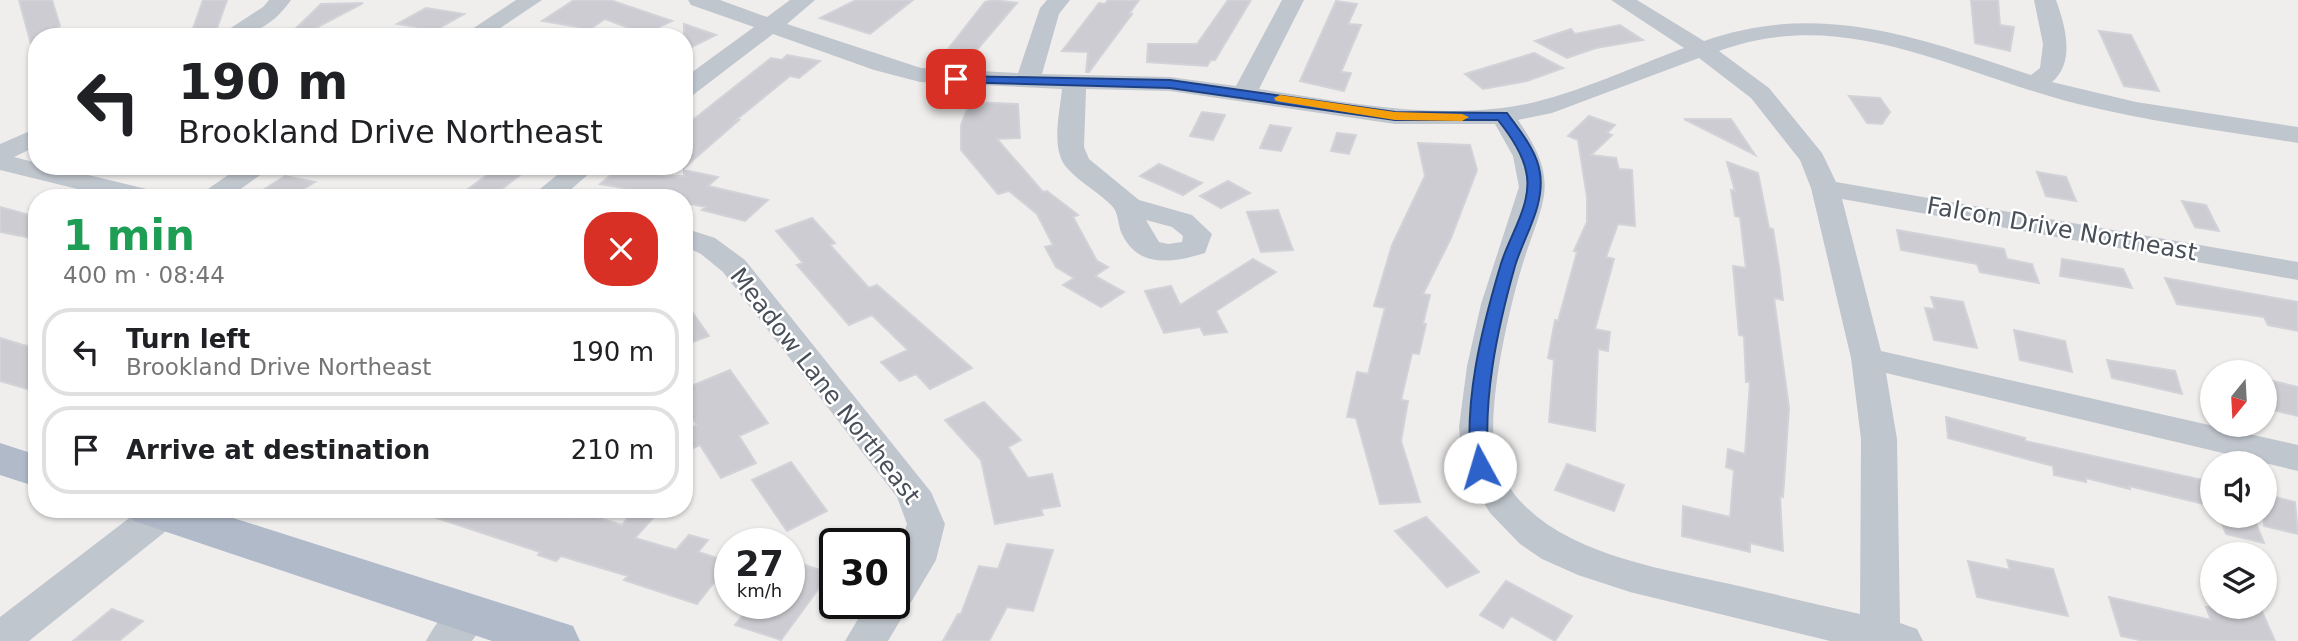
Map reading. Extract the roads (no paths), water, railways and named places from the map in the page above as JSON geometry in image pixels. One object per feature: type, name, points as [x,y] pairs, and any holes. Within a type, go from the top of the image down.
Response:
[{"type":"main road","points":[[0,459],[28,468]]},
{"type":"main road","points":[[178,518],[459,627],[555,641]]},
{"type":"street","points":[[243,28],[271,12],[279,0]]},
{"type":"street","points":[[486,28],[531,0]]},
{"type":"street","points":[[699,0],[920,75],[1028,81],[1170,84],[1395,116],[1502,116],[1542,108],[1746,33],[1769,29],[1829,27],[1915,43],[2084,98],[2298,135]]},
{"type":"street","points":[[693,83],[804,0]]},
{"type":"street","points":[[1028,81],[1048,13],[1059,0]]},
{"type":"street","points":[[1245,93],[1293,0]]},
{"type":"street","points":[[1502,116],[1521,141],[1534,172],[1534,197],[1508,263],[1492,327],[1476,430],[1480,467],[1502,505],[1554,547],[1614,573],[1887,639],[1879,439],[1867,358],[1825,188],[1813,159],[1760,93],[1701,49],[1622,0]]},
{"type":"street","points":[[2035,83],[2049,73],[2054,61],[2052,16],[2045,0]]},
{"type":"street","points":[[1074,82],[1071,147],[1077,163],[1129,206]]},
{"type":"street","points":[[0,155],[28,140]]},
{"type":"street","points":[[0,162],[28,169]]},
{"type":"street","points":[[54,175],[112,189]]},
{"type":"street","points":[[223,189],[246,175]]},
{"type":"street","points":[[555,189],[573,175]]},
{"type":"street","name":"Falcon Drive Northeast","points":[[1825,188],[2298,271]]},
{"type":"street","name":"Meadow Lane Northeast","points":[[693,239],[716,250],[734,266],[913,492],[926,524],[916,560],[910,570]]},
{"type":"street","points":[[1867,358],[2298,458]]},
{"type":"street","points":[[0,640],[151,518]]},
{"type":"street","points":[[866,641],[880,619]]}]
